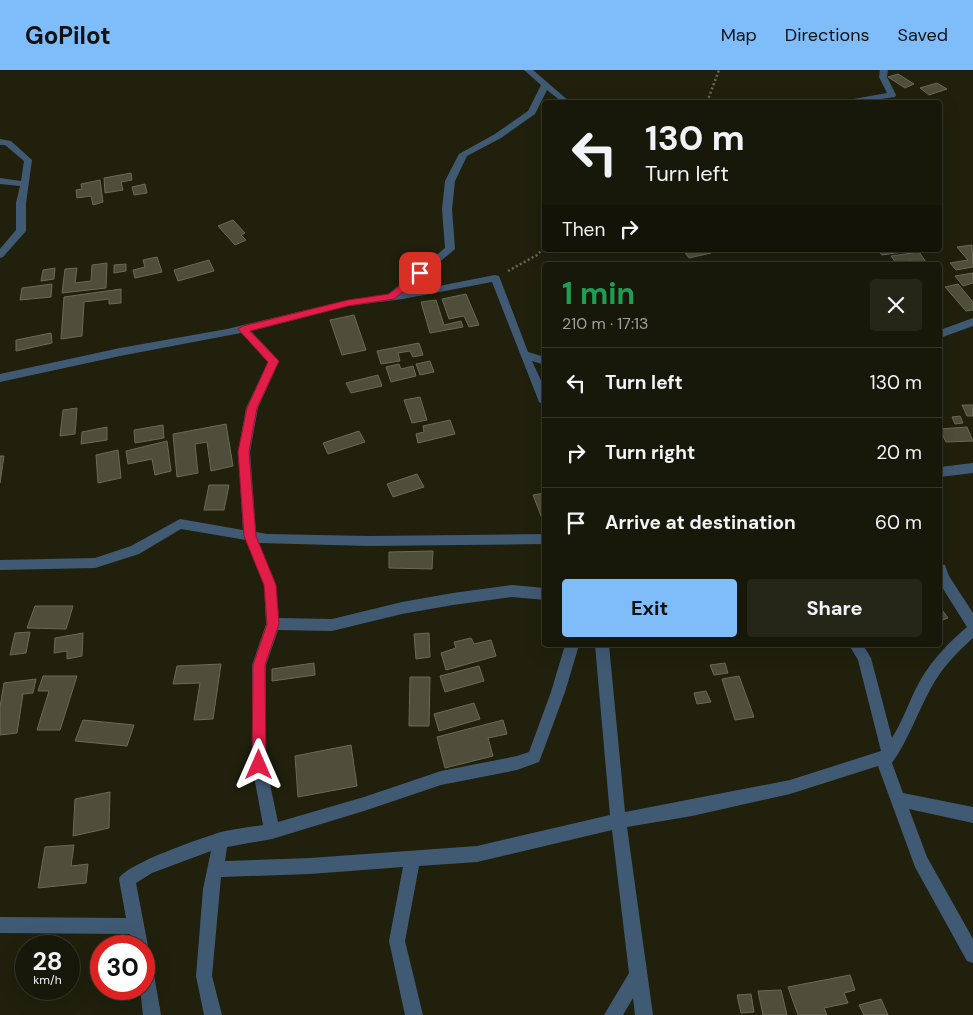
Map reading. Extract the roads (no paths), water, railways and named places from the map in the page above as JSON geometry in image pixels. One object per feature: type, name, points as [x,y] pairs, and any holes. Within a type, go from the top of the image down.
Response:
[{"type":"street","points":[[528,70],[564,100]]},
{"type":"street","points":[[861,100],[892,95],[883,77],[884,70]]},
{"type":"street","points":[[391,297],[450,249],[447,209],[450,181],[463,154],[498,136],[532,112],[545,85]]},
{"type":"street","points":[[0,142],[8,143],[28,160],[21,202],[21,231],[2,251]]},
{"type":"street","points":[[0,181],[25,184]]},
{"type":"street","points":[[0,378],[120,352],[243,329],[348,303],[495,278],[542,395]]},
{"type":"street","points":[[942,333],[973,322]]},
{"type":"street","points":[[243,329],[274,361],[252,408],[244,452],[250,536],[270,585],[273,624],[259,665],[259,765],[272,830]]},
{"type":"street","points":[[524,354],[542,361]]},
{"type":"street","points":[[942,472],[973,468]]},
{"type":"street","points":[[0,565],[95,563],[135,550],[180,524],[267,539],[369,541],[542,539]]},
{"type":"street","points":[[942,574],[973,625]]},
{"type":"street","points":[[273,624],[332,625],[402,608],[453,599],[512,591],[542,594]]},
{"type":"street","points":[[973,630],[953,647],[926,683],[904,732],[884,762],[921,861],[973,955]]},
{"type":"street","points":[[138,935],[127,879],[148,867],[221,840],[272,830],[364,804],[441,778],[534,758],[558,692],[571,647]]},
{"type":"street","points":[[602,647],[609,749],[644,1015]]},
{"type":"street","points":[[857,647],[864,658],[889,755]]},
{"type":"street","points":[[215,869],[310,866],[477,854],[618,821],[790,787],[889,755]]},
{"type":"street","points":[[898,799],[973,816]]},
{"type":"street","points":[[213,1015],[204,976],[211,889],[221,840]]},
{"type":"street","points":[[413,858],[397,941],[414,1015]]},
{"type":"street","points":[[0,925],[136,926]]},
{"type":"street","points":[[613,1015],[638,974]]},
{"type":"street","points":[[150,1000],[152,1015]]}]
